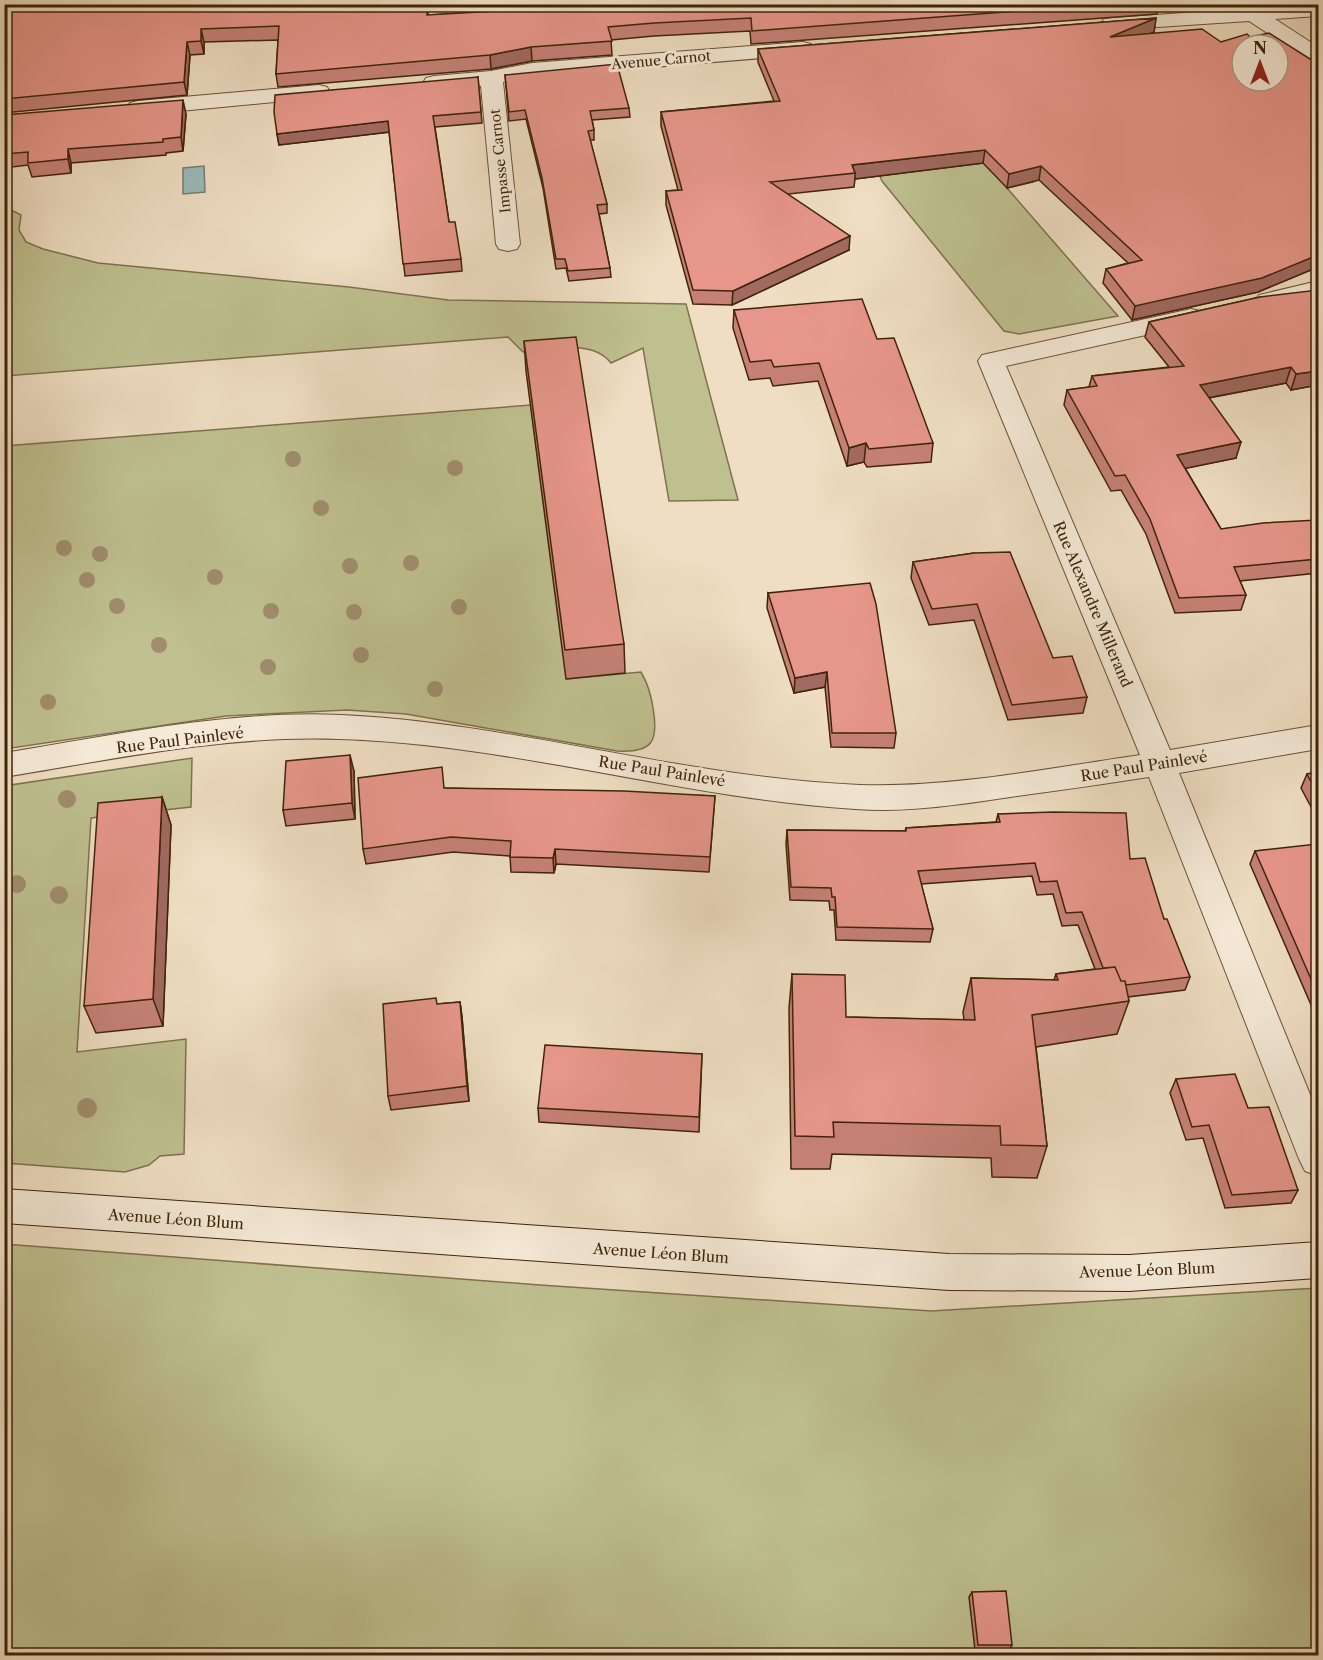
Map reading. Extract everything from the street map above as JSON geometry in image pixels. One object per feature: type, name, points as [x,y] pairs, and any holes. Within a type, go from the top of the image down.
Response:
[{"type":"street","points":[[1245,9],[1318,56]]},
{"type":"street","points":[[1087,26],[1245,9],[1318,10]]},
{"type":"street","name":"Avenue Carnot","points":[[412,84],[491,78],[532,70],[829,47]]},
{"type":"street","name":"Impasse Carnot","points":[[491,78],[508,244]]},
{"type":"street","points":[[117,110],[344,90]]},
{"type":"street","name":"Rue Alexandre Millerand","points":[[1318,289],[991,361],[1160,765],[1318,1160]]},
{"type":"street","name":"Rue Paul Painlevé","points":[[4,765],[191,736],[339,726],[414,733],[694,776],[857,797],[910,796],[1160,765],[1318,736]]},
{"type":"street","name":"Avenue Léon Blum","points":[[4,1206],[949,1272],[1129,1273],[1318,1260]]},
{"type":"green space","points":[[959,105],[1033,182],[1007,188],[1118,316],[1019,334],[1004,331],[882,181],[856,119]]},
{"type":"green space","points":[[5,207],[21,215],[19,230],[26,242],[43,249],[98,263],[349,287],[448,300],[686,304],[738,500],[669,501],[643,348],[611,363],[603,355],[582,348],[570,347],[523,352],[508,337],[5,376]]},
{"type":"green space","points":[[531,405],[567,679],[641,672],[650,694],[655,720],[653,737],[645,747],[638,750],[617,751],[406,714],[347,710],[226,716],[5,749],[4,446]]},
{"type":"green space","points":[[192,758],[191,807],[91,818],[77,1052],[186,1039],[184,1154],[160,1156],[149,1165],[125,1172],[5,1163],[4,786]]},
{"type":"green space","points":[[4,1244],[540,1285],[931,1311],[1318,1288],[1318,1655],[5,1655]]},
{"type":"water","points":[[204,166],[205,192],[183,194],[183,168]]},
{"type":"building","points":[[4,4],[427,4],[427,15],[516,10],[515,4],[1110,4],[752,31],[751,18],[654,23],[608,27],[612,41],[531,47],[490,55],[276,74],[279,26],[201,29],[201,41],[187,42],[184,82],[4,99]]},
{"type":"building","points":[[1156,18],[1110,37],[1202,29],[1221,42],[1230,39],[1230,93],[1290,93],[1290,46],[1318,64],[1318,255],[1262,278],[1135,306],[1106,269],[1142,260],[1041,166],[1009,174],[985,150],[852,165],[855,173],[770,182],[850,236],[733,291],[693,290],[666,191],[682,190],[661,112],[780,101],[758,49]]},
{"type":"building","points":[[617,64],[629,108],[590,111],[594,130],[588,131],[607,204],[597,205],[610,268],[568,271],[565,259],[556,259],[542,178],[525,110],[509,112],[505,75]]},
{"type":"building","points":[[478,77],[481,112],[433,116],[449,222],[455,222],[461,259],[403,264],[388,121],[277,134],[274,112],[275,95]]},
{"type":"building","points":[[183,100],[181,137],[163,139],[163,142],[68,149],[68,159],[28,163],[28,152],[4,154],[4,115]]},
{"type":"building","points":[[1318,290],[1318,371],[1296,374],[1291,367],[1200,385],[1241,442],[1177,455],[1221,529],[1263,523],[1318,520],[1318,559],[1234,567],[1246,595],[1179,598],[1150,519],[1125,475],[1115,476],[1067,390],[1097,386],[1092,376],[1184,366],[1149,322],[1260,297]]},
{"type":"building","points":[[862,299],[877,339],[894,338],[933,443],[869,449],[866,443],[849,448],[819,363],[774,367],[771,360],[750,362],[734,310]]},
{"type":"building","points":[[576,337],[624,644],[565,650],[524,341]]},
{"type":"building","points":[[1010,552],[1053,658],[1072,656],[1087,697],[1012,705],[977,604],[932,609],[913,562],[974,553]]},
{"type":"building","points":[[870,583],[876,604],[896,733],[832,733],[827,672],[795,678],[768,593]]},
{"type":"building","points":[[350,755],[352,803],[283,810],[286,761]]},
{"type":"building","points":[[442,767],[444,788],[624,791],[715,796],[710,857],[555,849],[553,858],[510,857],[511,841],[451,837],[363,849],[358,778]]},
{"type":"building","points":[[1318,772],[1318,795],[1307,774]]},
{"type":"building","points":[[162,797],[153,999],[84,1006],[98,803]]},
{"type":"building","points":[[1126,813],[1130,859],[1145,858],[1164,919],[1167,919],[1190,977],[1126,985],[1125,981],[1121,981],[1115,967],[1103,968],[1082,912],[1066,913],[1057,881],[1040,882],[1035,863],[918,871],[933,929],[837,927],[835,897],[832,897],[831,888],[791,887],[787,830],[906,831],[906,828],[1000,822],[998,814]]},
{"type":"building","points":[[1317,844],[1318,847],[1318,995],[1255,851]]},
{"type":"building","points":[[1115,967],[1121,981],[1125,981],[1129,1001],[1032,1015],[1047,1146],[1001,1145],[1000,1126],[833,1122],[834,1137],[795,1136],[792,974],[845,975],[846,1017],[975,1020],[971,978],[1058,980],[1056,974]]},
{"type":"building","points":[[436,998],[437,1004],[460,1002],[467,1086],[388,1096],[383,1004]]},
{"type":"building","points":[[545,1045],[702,1054],[699,1117],[538,1108]]},
{"type":"building","points":[[1235,1074],[1248,1108],[1269,1107],[1298,1190],[1232,1195],[1209,1125],[1192,1127],[1176,1079]]},
{"type":"building","points":[[1006,1591],[1012,1645],[978,1645],[972,1592]]}]
